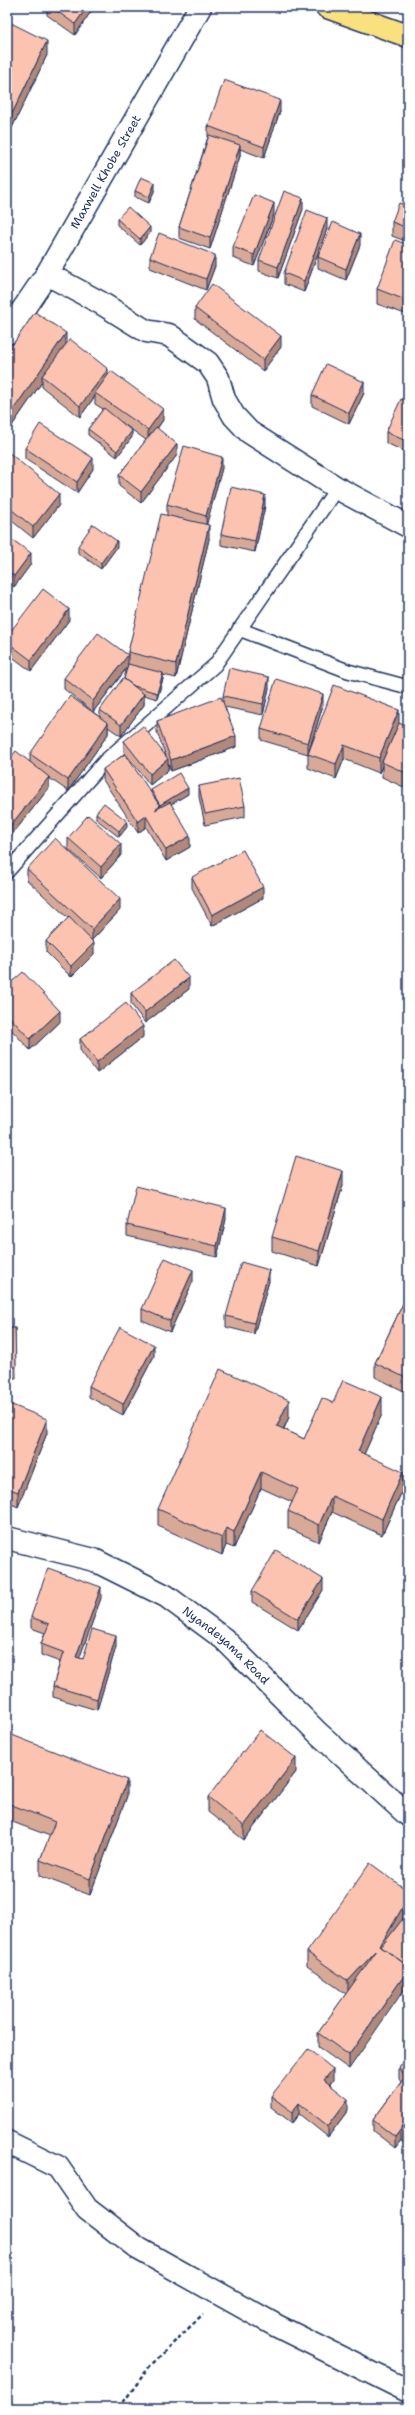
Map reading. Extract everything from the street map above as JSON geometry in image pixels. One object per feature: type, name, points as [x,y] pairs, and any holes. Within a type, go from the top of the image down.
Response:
[{"type":"highway","points":[[328,7],[408,36]]},
{"type":"street","name":"Maxwell Khobe Street","points":[[7,333],[46,274],[200,7]]},
{"type":"street","points":[[46,274],[101,303],[146,331],[169,335],[208,363],[218,378],[224,399],[234,416],[250,432],[337,488],[408,526]]},
{"type":"street","name":"Nyandeyama Road","points":[[7,1538],[94,1560],[166,1596],[224,1639],[318,1734],[408,1815]]},
{"type":"street","points":[[7,2142],[58,2167],[86,2209],[139,2249],[223,2297],[408,2391]]},
{"type":"lane","points":[[7,872],[105,761],[215,665],[337,488]]},
{"type":"lane","points":[[239,629],[348,671],[408,687]]},
{"type":"path","points":[[119,2408],[150,2366],[193,2322],[223,2297]]},
{"type":"building","points":[[51,7],[87,7],[75,24]]},
{"type":"building","points":[[7,21],[47,41],[10,118],[7,117]]},
{"type":"building","points":[[224,80],[280,100],[264,147],[208,126]]},
{"type":"building","points":[[209,135],[240,145],[210,238],[179,227]]},
{"type":"building","points":[[141,177],[155,183],[149,197],[135,191]]},
{"type":"building","points":[[284,191],[303,198],[278,267],[259,260]]},
{"type":"building","points":[[254,195],[274,203],[254,255],[233,247]]},
{"type":"building","points":[[399,203],[408,206],[408,228],[392,222]]},
{"type":"building","points":[[128,207],[150,227],[140,239],[117,219]]},
{"type":"building","points":[[307,210],[327,218],[304,281],[284,273]]},
{"type":"building","points":[[333,222],[360,234],[346,269],[318,257]]},
{"type":"building","points":[[159,233],[215,255],[206,279],[150,257]]},
{"type":"building","points":[[395,240],[408,245],[408,301],[377,289]]},
{"type":"building","points":[[212,284],[281,336],[263,360],[195,308]]},
{"type":"building","points":[[35,312],[66,333],[7,419],[7,353]]},
{"type":"building","points":[[70,339],[108,369],[80,406],[42,376]]},
{"type":"building","points":[[326,364],[364,382],[349,413],[312,395]]},
{"type":"building","points":[[111,371],[163,409],[148,430],[95,393]]},
{"type":"building","points":[[401,399],[408,402],[408,442],[386,432]]},
{"type":"building","points":[[104,408],[132,431],[117,451],[88,429]]},
{"type":"building","points":[[40,424],[93,458],[77,482],[25,448]]},
{"type":"building","points":[[156,427],[177,444],[141,492],[119,475]]},
{"type":"building","points":[[184,446],[222,457],[206,516],[167,504]]},
{"type":"building","points":[[7,451],[59,494],[33,527],[7,506]]},
{"type":"building","points":[[231,487],[265,495],[255,541],[221,534]]},
{"type":"building","points":[[161,514],[209,525],[176,664],[128,652]]},
{"type":"building","points":[[93,524],[117,541],[101,563],[78,546]]},
{"type":"building","points":[[7,536],[31,553],[14,576],[7,571]]},
{"type":"building","points":[[43,589],[69,609],[31,660],[7,642],[7,636]]},
{"type":"building","points":[[98,633],[128,655],[93,701],[64,678]]},
{"type":"building","points":[[128,664],[163,673],[157,693],[134,686],[124,679]]},
{"type":"building","points":[[229,668],[269,677],[263,704],[223,696]]},
{"type":"building","points":[[123,678],[144,694],[121,725],[100,710]]},
{"type":"building","points":[[276,679],[323,694],[308,743],[261,729]]},
{"type":"building","points":[[334,685],[399,710],[379,758],[344,745],[336,764],[308,754]]},
{"type":"building","points":[[70,696],[108,723],[68,780],[30,754]]},
{"type":"building","points":[[221,697],[236,736],[171,760],[157,721]]},
{"type":"building","points":[[399,723],[408,727],[408,774],[382,762]]},
{"type":"building","points":[[143,726],[168,759],[150,774],[124,741]]},
{"type":"building","points":[[16,751],[49,777],[7,830],[7,762]]},
{"type":"building","points":[[125,754],[160,806],[155,810],[170,802],[190,836],[166,850],[146,816],[138,822],[103,769]]},
{"type":"building","points":[[179,773],[188,788],[160,805],[151,790]]},
{"type":"building","points":[[239,778],[245,806],[205,814],[199,786]]},
{"type":"building","points":[[104,803],[127,821],[119,831],[96,813]]},
{"type":"building","points":[[88,815],[121,844],[101,867],[68,838]]},
{"type":"building","points":[[55,838],[120,899],[92,929],[27,869]]},
{"type":"building","points":[[243,850],[263,887],[212,915],[192,877]]},
{"type":"building","points":[[69,917],[94,943],[71,966],[46,941]]},
{"type":"building","points":[[174,960],[189,978],[145,1012],[131,993]]},
{"type":"building","points":[[23,972],[60,1011],[30,1039],[7,1014],[7,986]]},
{"type":"building","points":[[126,1003],[143,1026],[97,1062],[80,1039]]},
{"type":"building","points":[[296,1156],[343,1171],[319,1251],[272,1237]]},
{"type":"building","points":[[136,1186],[226,1208],[217,1246],[127,1225]]},
{"type":"building","points":[[165,1258],[193,1270],[170,1321],[142,1309]]},
{"type":"building","points":[[241,1262],[269,1270],[254,1323],[226,1316]]},
{"type":"building","points":[[408,1293],[408,1379],[375,1363]]},
{"type":"building","points":[[120,1327],[154,1345],[123,1404],[89,1386]]},
{"type":"building","points":[[7,1328],[15,1328],[16,1367],[7,1367]]},
{"type":"building","points":[[220,1369],[289,1400],[277,1426],[304,1439],[322,1398],[333,1403],[343,1380],[382,1397],[358,1451],[403,1472],[382,1519],[332,1496],[319,1525],[288,1511],[298,1489],[261,1472],[234,1532],[226,1528],[222,1538],[158,1509]]},
{"type":"building","points":[[7,1403],[47,1419],[18,1492],[7,1488]]},
{"type":"building","points":[[276,1550],[323,1579],[298,1619],[252,1591]]},
{"type":"building","points":[[48,1568],[101,1587],[76,1657],[83,1659],[92,1629],[116,1636],[97,1699],[53,1686],[63,1653],[65,1653],[41,1644],[49,1624],[31,1617]]},
{"type":"building","points":[[260,1730],[296,1758],[244,1826],[208,1797]]},
{"type":"building","points":[[7,1733],[127,1780],[90,1879],[40,1860],[55,1822],[7,1803]]},
{"type":"building","points":[[370,1863],[408,1891],[408,1898],[380,1946],[408,1966],[408,1970],[349,2055],[318,2033],[377,1950],[348,1981],[307,1952]]},
{"type":"building","points":[[408,1912],[408,1966],[381,1947]]},
{"type":"building","points":[[308,2049],[333,2069],[324,2080],[348,2099],[328,2126],[299,2103],[292,2112],[271,2096]]},
{"type":"building","points":[[408,2057],[408,2118],[395,2137],[373,2120],[405,2077],[399,2068]]},
{"type":"building","points":[[408,2118],[408,2132],[401,2127]]}]
